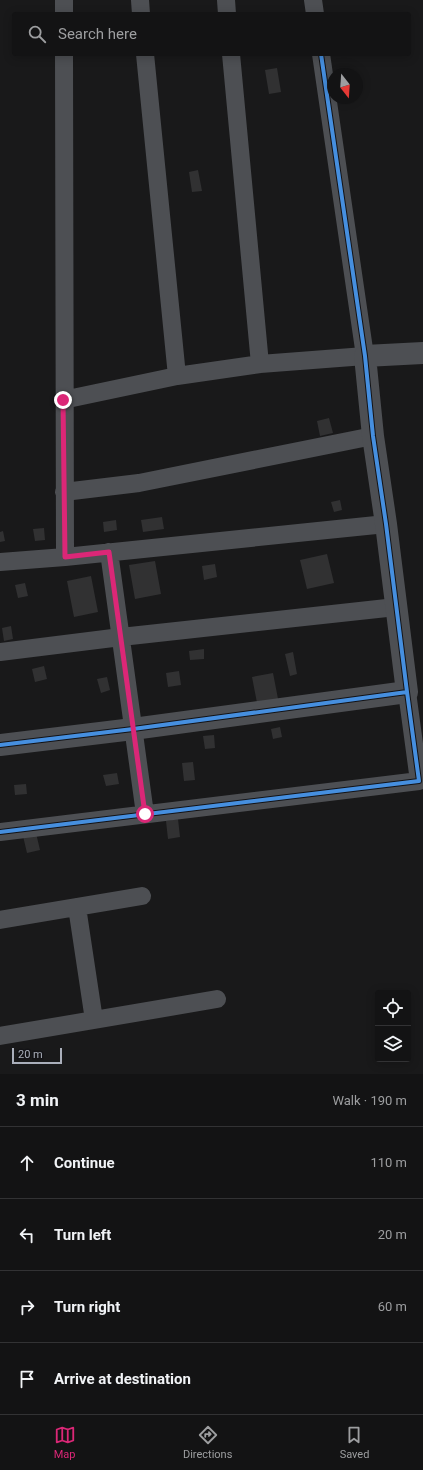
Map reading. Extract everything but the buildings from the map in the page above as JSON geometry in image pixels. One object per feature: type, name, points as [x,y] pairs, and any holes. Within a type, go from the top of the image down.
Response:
[{"type":"street","points":[[64,0],[64,12]]},
{"type":"street","points":[[140,0],[142,12]]},
{"type":"street","points":[[226,0],[227,12]]},
{"type":"street","points":[[313,0],[315,12]]},
{"type":"street","points":[[64,56],[63,400],[65,557]]},
{"type":"street","points":[[145,56],[177,376]]},
{"type":"street","points":[[231,56],[260,364]]},
{"type":"street","points":[[0,832],[421,781],[407,692],[386,524],[373,436],[366,356],[321,56]]},
{"type":"street","points":[[63,400],[177,376],[260,364],[423,353]]},
{"type":"street","points":[[64,492],[139,483],[373,436]]},
{"type":"street","points":[[0,562],[65,557],[386,524]]},
{"type":"street","points":[[109,552],[145,814]]},
{"type":"street","points":[[0,652],[396,606]]},
{"type":"street","points":[[0,745],[133,729],[407,692]]},
{"type":"street","points":[[0,920],[142,896]]},
{"type":"street","points":[[76,907],[94,1020]]},
{"type":"street","points":[[0,1036],[217,999]]},
{"type":"cycle path","points":[[0,745],[133,729],[407,692],[386,524],[373,436],[365,356],[321,56]]},
{"type":"cycle path","points":[[0,832],[419,781],[407,692]]},
{"type":"route","points":[[63,400],[65,557],[109,552],[145,814]]}]
